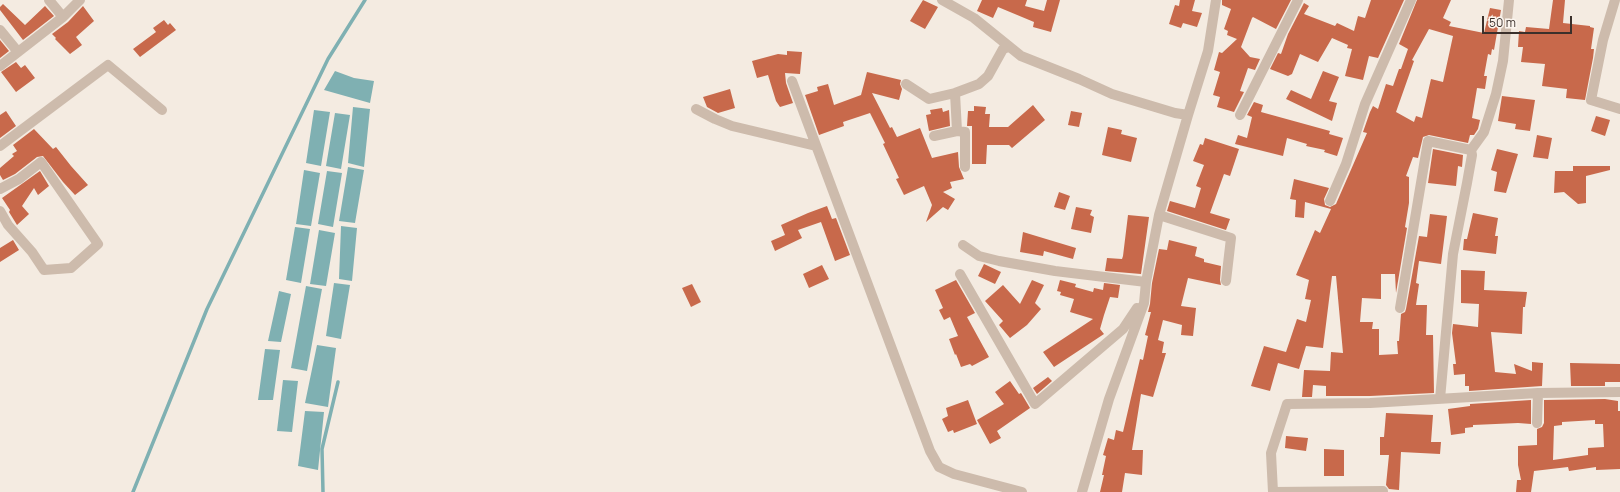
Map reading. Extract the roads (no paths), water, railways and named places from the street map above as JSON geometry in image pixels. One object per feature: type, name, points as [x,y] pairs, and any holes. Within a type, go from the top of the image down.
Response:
[{"type":"street","points":[[50,0],[63,17]]},
{"type":"street","points":[[0,66],[63,17],[80,0]]},
{"type":"street","points":[[942,0],[974,18],[1021,56],[1079,78],[1112,94],[1175,113],[1188,115]]},
{"type":"street","points":[[1082,492],[1109,399],[1144,303],[1146,282],[1159,215],[1208,51],[1216,0]]},
{"type":"street","points":[[1240,115],[1298,0]]},
{"type":"street","points":[[1330,200],[1346,164],[1365,104],[1411,0]]},
{"type":"street","points":[[1440,399],[1452,254],[1467,183],[1472,155],[1471,150],[1484,132],[1496,94],[1503,61],[1509,0]]},
{"type":"street","points":[[1615,0],[1603,40],[1591,100],[1620,109]]},
{"type":"street","points":[[0,30],[18,52]]},
{"type":"street","points":[[906,84],[929,99],[955,93],[979,84],[988,76],[1003,49],[1008,47]]},
{"type":"street","points":[[0,146],[108,65],[162,110]]},
{"type":"street","points":[[792,81],[930,451],[939,467],[954,474],[1022,492]]},
{"type":"street","points":[[955,93],[956,131]]},
{"type":"street","points":[[696,109],[732,126],[816,146]]},
{"type":"street","points":[[934,136],[956,131],[965,132],[965,167]]},
{"type":"street","points":[[1400,308],[1428,141],[1471,150]]},
{"type":"street","points":[[0,189],[19,179],[41,162],[98,244],[71,268],[44,270],[32,252],[8,226],[0,211]]},
{"type":"street","points":[[1159,215],[1231,238],[1226,281]]},
{"type":"street","points":[[963,245],[979,256],[999,261],[1055,271],[1146,282]]},
{"type":"street","points":[[960,274],[1035,404],[1123,329],[1136,309],[1144,303]]},
{"type":"street","points":[[1384,491],[1273,492],[1271,453],[1287,404],[1370,403],[1538,393],[1620,392]]},
{"type":"street","points":[[1537,423],[1538,393]]},
{"type":"water","points":[[335,71],[354,78],[374,81],[370,103],[324,90]]},
{"type":"water","points":[[353,107],[370,109],[364,167],[348,163]]},
{"type":"water","points":[[314,110],[330,112],[321,166],[306,163]]},
{"type":"water","points":[[335,113],[350,115],[341,169],[326,166]]},
{"type":"water","points":[[348,167],[364,170],[355,223],[339,221]]},
{"type":"water","points":[[304,170],[320,173],[311,226],[296,224]]},
{"type":"water","points":[[327,171],[342,173],[333,227],[318,224]]},
{"type":"water","points":[[341,226],[357,228],[352,281],[339,279]]},
{"type":"water","points":[[295,227],[310,229],[301,283],[286,280]]},
{"type":"water","points":[[319,230],[335,233],[326,286],[310,284]]},
{"type":"water","points":[[334,283],[350,285],[341,339],[326,336]]},
{"type":"water","points":[[306,286],[322,289],[307,371],[291,368]]},
{"type":"water","points":[[279,291],[291,294],[281,342],[268,341]]},
{"type":"water","points":[[317,345],[336,348],[328,407],[305,403]]},
{"type":"water","points":[[265,349],[280,350],[273,400],[258,400]]},
{"type":"water","points":[[283,380],[298,381],[292,432],[277,431]]},
{"type":"water","points":[[305,411],[324,412],[318,470],[298,466]]},
{"type":"waterway","points":[[133,492],[207,309],[328,59],[365,0]]},
{"type":"waterway","points":[[323,492],[322,449],[338,382]]}]
